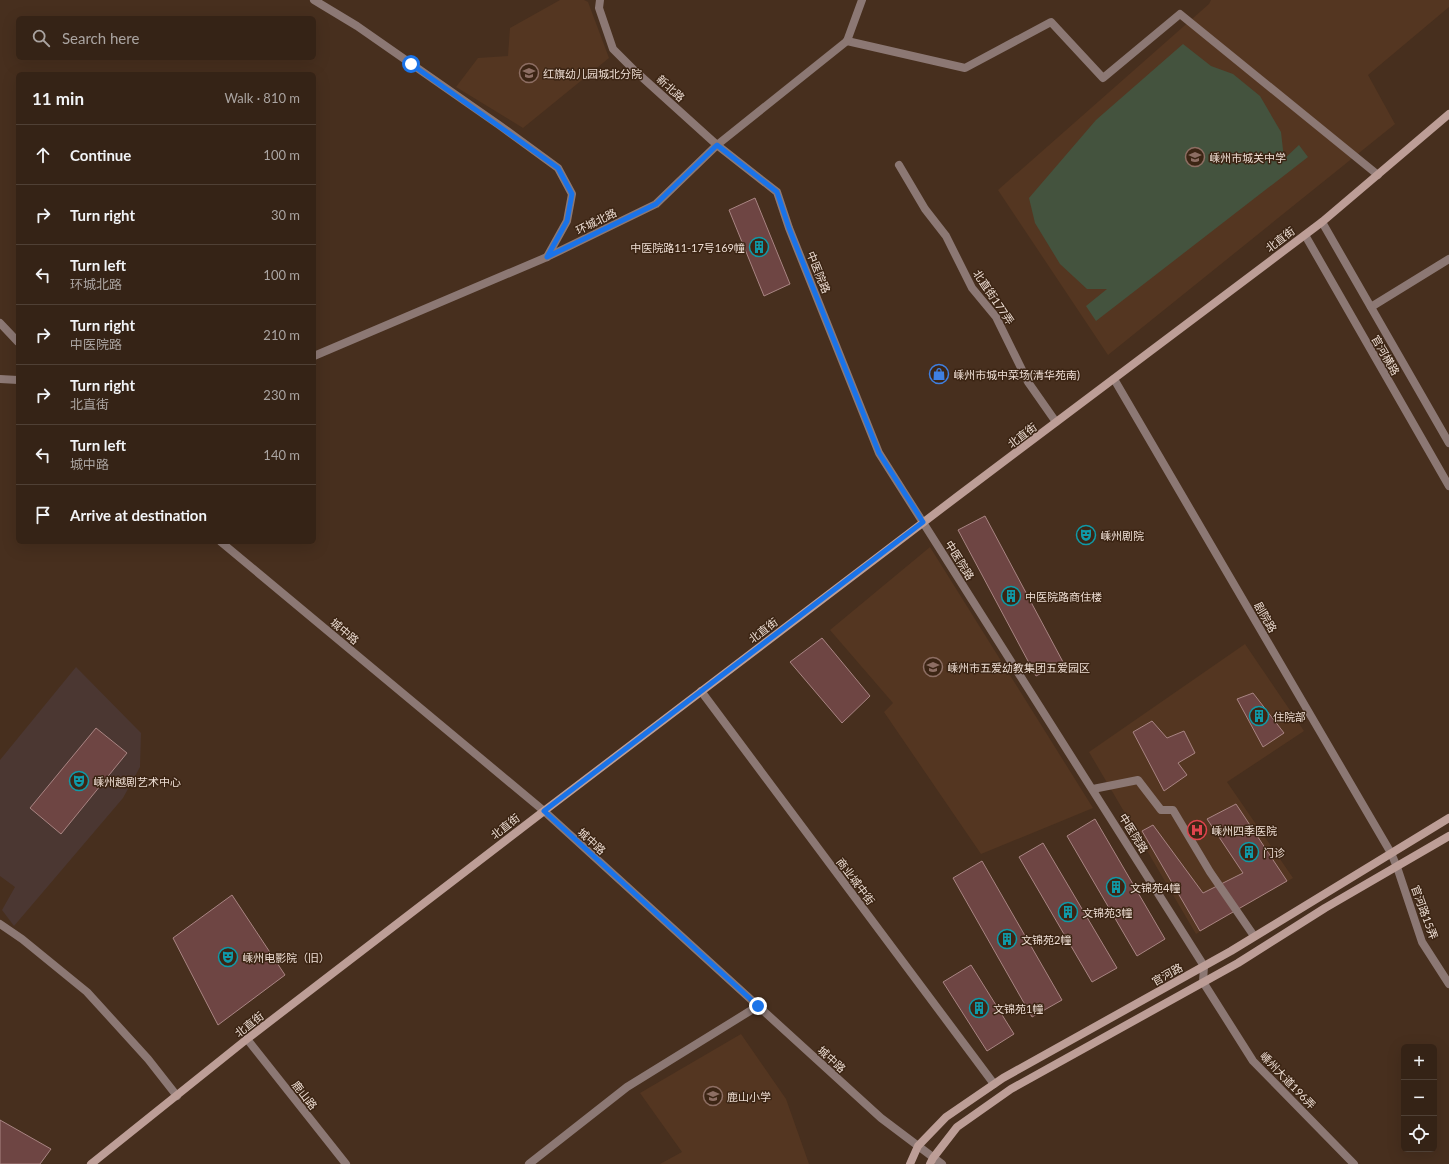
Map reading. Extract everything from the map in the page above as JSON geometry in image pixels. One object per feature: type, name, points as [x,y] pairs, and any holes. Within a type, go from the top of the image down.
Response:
[{"type":"main road","name":"北直街","points":[[91,1164],[247,1039],[544,811],[923,522],[1322,222],[1449,114]]},
{"type":"main road","name":"官河路","points":[[910,1164],[918,1146],[946,1117],[1003,1078],[1204,966],[1449,818]]},
{"type":"main road","points":[[932,1161],[957,1127],[1011,1089],[1238,962],[1325,908],[1449,836]]},
{"type":"street","points":[[314,0],[357,26],[558,168],[572,194],[567,221],[547,257]]},
{"type":"street","name":"新北路","points":[[600,0],[599,8],[613,49],[717,145]]},
{"type":"street","points":[[862,0],[847,41],[965,68],[1051,22],[1103,78],[1180,14],[1378,175]]},
{"type":"street","name":"环城北路","points":[[316,355],[547,257],[656,204],[717,145],[847,41]]},
{"type":"street","name":"中医院路","points":[[717,145],[777,192],[789,228],[879,453],[1204,966]]},
{"type":"street","name":"北直街177弄","points":[[899,165],[925,208],[946,236],[972,288],[996,317],[1028,382],[1056,422]]},
{"type":"street","name":"官河横路","points":[[1322,222],[1449,443]]},
{"type":"street","name":"官河横路","points":[[1305,235],[1449,486]]},
{"type":"street","points":[[1371,307],[1449,259]]},
{"type":"street","points":[[0,323],[16,340]]},
{"type":"street","points":[[0,379],[16,380]]},
{"type":"street","name":"剧院路","points":[[1114,379],[1391,853],[1397,867]]},
{"type":"street","name":"城中路","points":[[223,544],[544,811],[881,1118],[918,1146],[932,1161],[942,1164]]},
{"type":"street","name":"商业城中街","points":[[701,692],[994,1084]]},
{"type":"street","points":[[1093,789],[1138,780],[1161,810],[1173,810],[1210,872],[1254,936]]},
{"type":"street","name":"官河路15弄","points":[[1397,867],[1422,942],[1449,984]]},
{"type":"street","points":[[0,924],[22,939],[87,992],[148,1059],[176,1096]]},
{"type":"street","points":[[1203,982],[1204,966]]},
{"type":"street","name":"嵊州大道196弄","points":[[1203,982],[1253,1061],[1354,1164]]},
{"type":"street","points":[[529,1164],[627,1087],[758,1006]]},
{"type":"street","name":"鹿山路","points":[[247,1039],[346,1164]]},
{"type":"shaded area","name":"红旗幼儿园城北分院","points":[[560,0],[584,0],[588,2],[609,58],[523,128],[456,87],[478,58],[508,56],[510,28]]},
{"type":"shaded area","name":"嵊州市城关中学","points":[[1211,0],[1449,0],[1449,7],[1368,75],[1395,124],[1108,355],[998,190],[1209,4]]},
{"type":"shaded area","name":"嵊州市五爱幼教集团五爱园区","points":[[930,547],[1093,808],[981,854],[884,712],[893,703],[830,630]]},
{"type":"shaded area","name":"嵊州四季医院","points":[[1245,644],[1304,731],[1227,782],[1293,878],[1196,934],[1089,752]]},
{"type":"shaded area","points":[[76,667],[141,733],[140,767],[123,798],[14,926],[2,910],[15,887],[0,876],[0,760]]},
{"type":"shaded area","name":"鹿山小学","points":[[741,1034],[786,1099],[809,1164],[660,1164],[682,1152],[640,1093]]},
{"type":"green space","points":[[1183,44],[1211,66],[1233,74],[1260,96],[1281,132],[1284,159],[1299,145],[1308,157],[1096,321],[1086,306],[1107,289],[1087,289],[1060,264],[1035,223],[1029,198],[1096,120]]},
{"type":"building","name":"中医院路11-17号169幢","points":[[755,198],[790,284],[764,296],[729,210]]},
{"type":"building","name":"中医院路商住楼","points":[[985,516],[1063,662],[1036,676],[958,530]]},
{"type":"building","points":[[822,638],[870,696],[842,723],[790,662]]},
{"type":"building","name":"住院部","points":[[1253,693],[1284,733],[1263,747],[1237,699]]},
{"type":"building","points":[[1152,721],[1167,738],[1184,731],[1195,753],[1178,763],[1187,775],[1164,791],[1133,732]]},
{"type":"building","name":"嵊州越剧艺术中心","points":[[96,728],[127,753],[61,834],[30,808]]},
{"type":"building","name":"门诊","points":[[1236,804],[1287,881],[1200,931],[1142,831],[1153,825],[1203,893],[1243,873],[1207,819]]},
{"type":"building","name":"文锦苑4幢","points":[[1095,819],[1165,939],[1137,956],[1067,836]]},
{"type":"building","name":"文锦苑3幢","points":[[1043,843],[1117,968],[1092,982],[1019,857]]},
{"type":"building","name":"文锦苑2幢","points":[[982,861],[1062,1000],[1032,1017],[953,878]]},
{"type":"building","name":"嵊州电影院（旧）","points":[[232,895],[285,975],[218,1025],[173,938]]},
{"type":"building","name":"文锦苑1幢","points":[[971,965],[1014,1034],[987,1051],[943,982]]},
{"type":"building","points":[[0,1120],[51,1149],[40,1164],[0,1164]]},
{"type":"place","name":"红旗幼儿园城北分院","points":[[529,73]]},
{"type":"place","name":"嵊州市城关中学","points":[[1195,157]]},
{"type":"place","name":"中医院路11-17号169幢","points":[[759,247]]},
{"type":"place","name":"嵊州市城中菜场(清华苑南)","points":[[939,374]]},
{"type":"place","name":"嵊州剧院","points":[[1086,535]]},
{"type":"place","name":"中医院路商住楼","points":[[1011,596]]},
{"type":"place","name":"嵊州市五爱幼教集团五爱园区","points":[[933,667]]},
{"type":"place","name":"住院部","points":[[1259,716]]},
{"type":"place","name":"嵊州越剧艺术中心","points":[[79,781]]},
{"type":"place","name":"嵊州四季医院","points":[[1197,830]]},
{"type":"place","name":"门诊","points":[[1249,852]]},
{"type":"place","name":"文锦苑4幢","points":[[1116,887]]},
{"type":"place","name":"文锦苑3幢","points":[[1068,912]]},
{"type":"place","name":"文锦苑2幢","points":[[1007,939]]},
{"type":"place","name":"嵊州电影院（旧）","points":[[228,957]]},
{"type":"place","name":"文锦苑1幢","points":[[979,1008]]},
{"type":"place","name":"鹿山小学","points":[[713,1096]]},
{"type":"route","points":[[411,64],[558,168],[572,194],[567,221],[547,257],[656,204],[717,145],[777,192],[789,228],[879,453],[923,522],[544,811],[758,1006]]}]
